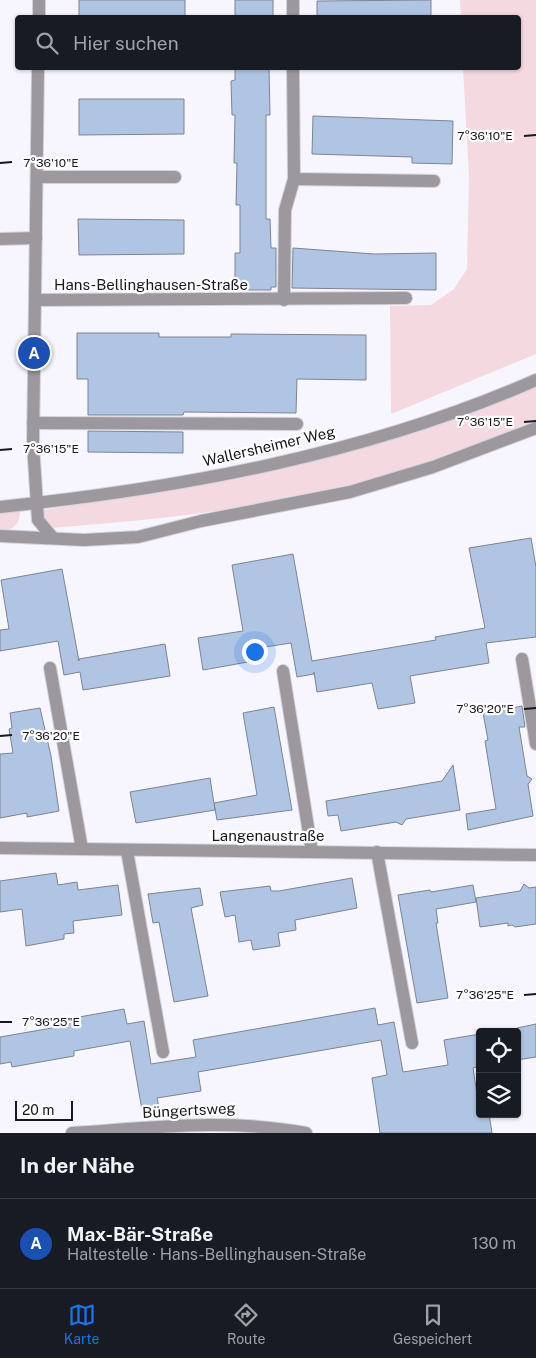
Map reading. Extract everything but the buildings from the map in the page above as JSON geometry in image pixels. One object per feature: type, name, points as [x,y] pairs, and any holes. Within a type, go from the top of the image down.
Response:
[{"type":"street","points":[[39,0],[39,15]]},
{"type":"street","points":[[292,0],[293,15]]},
{"type":"street","name":"Hans-Bellinghausen-Straße","points":[[38,70],[32,423],[38,520],[53,538]]},
{"type":"street","points":[[284,300],[284,210],[294,179],[293,70]]},
{"type":"street","points":[[37,177],[175,177]]},
{"type":"street","points":[[294,179],[434,181]]},
{"type":"street","points":[[0,239],[36,238]]},
{"type":"street","name":"Hans-Bellinghausen-Straße","points":[[34,300],[406,298]]},
{"type":"street","name":"Wallersheimer Weg","points":[[0,507],[180,483],[388,436],[481,404],[536,380]]},
{"type":"street","points":[[32,423],[297,424]]},
{"type":"street","points":[[0,536],[84,540],[138,537],[201,521],[350,492],[433,467],[536,428]]},
{"type":"street","points":[[522,659],[536,744]]},
{"type":"street","points":[[50,668],[82,850]]},
{"type":"street","points":[[283,670],[312,852]]},
{"type":"street","name":"Langenaustraße","points":[[0,848],[536,855]]},
{"type":"street","points":[[127,851],[163,1052]]},
{"type":"street","points":[[377,852],[412,1043]]},
{"type":"street","name":"Büngertsweg","points":[[72,1133],[215,1124],[261,1126],[306,1133]]},
{"type":"shaded area","points":[[460,0],[536,0],[536,354],[391,414],[390,306],[431,305],[454,289],[467,269],[469,176],[463,70],[521,70],[521,15],[461,15]]},
{"type":"shaded area","points":[[536,387],[536,420],[441,457],[368,481],[271,502],[198,514],[52,528],[44,520],[44,510],[252,474],[375,445],[436,425]]},
{"type":"shaded area","points":[[20,511],[19,520],[15,526],[0,530],[0,513]]},
{"type":"place","name":"Max-Bär-Straße","points":[[34,353]]}]
